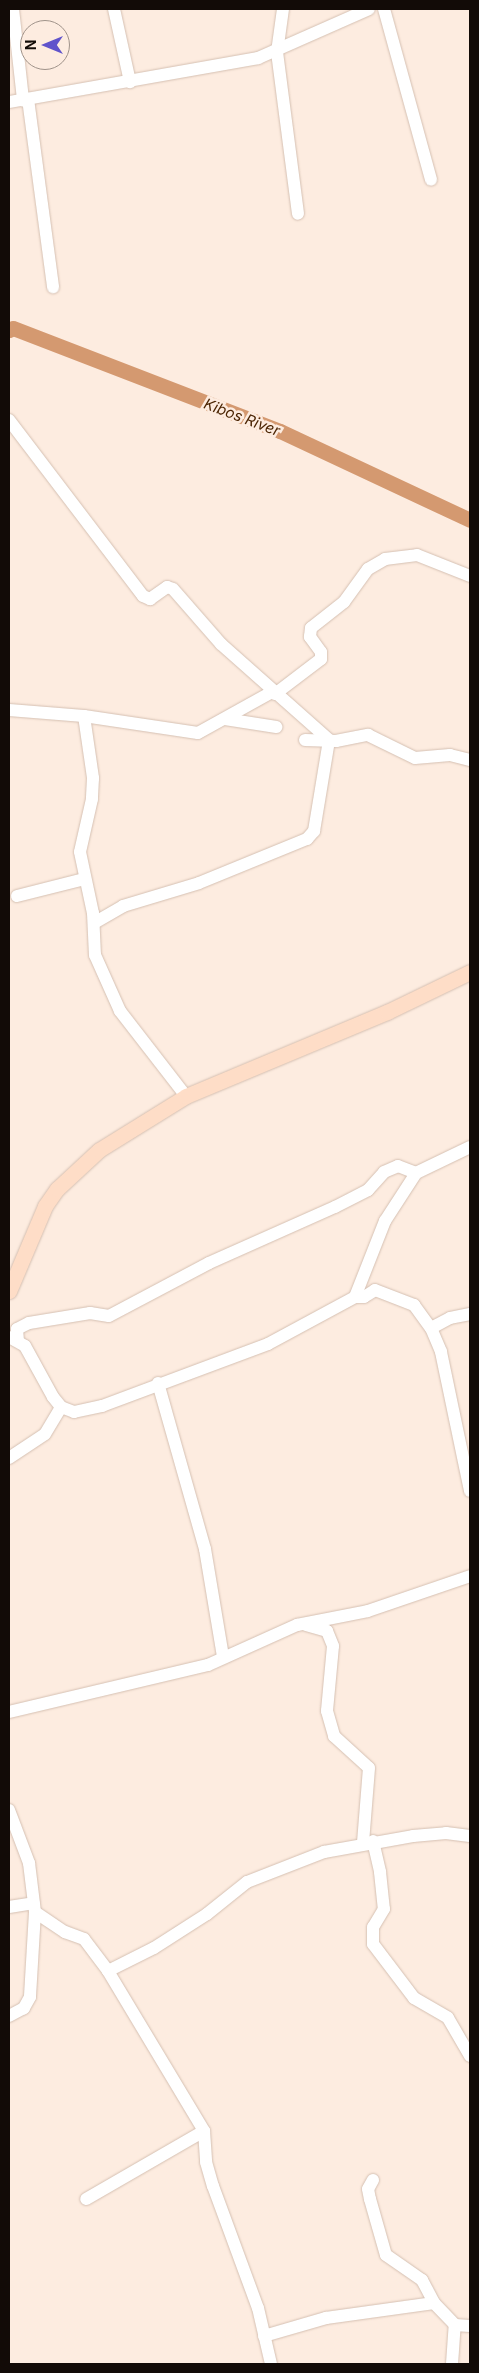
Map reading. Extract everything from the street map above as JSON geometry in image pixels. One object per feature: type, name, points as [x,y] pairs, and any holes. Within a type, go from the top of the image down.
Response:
[{"type":"main road","points":[[9,1291],[45,1206],[57,1189],[99,1150],[186,1096],[387,1012],[470,972]]},
{"type":"street","points":[[13,9],[53,287]]},
{"type":"street","points":[[114,9],[130,82]]},
{"type":"street","points":[[282,9],[277,52],[298,214]]},
{"type":"street","points":[[9,102],[220,66],[277,52],[369,9]]},
{"type":"street","points":[[384,9],[431,180]]},
{"type":"street","points":[[9,420],[143,596],[150,599],[168,587],[172,589],[221,644],[273,693],[329,740]]},
{"type":"street","points":[[9,710],[84,716],[191,733],[225,720],[273,693],[321,659],[322,652],[310,637],[311,628],[344,602],[368,569],[386,559],[417,555],[470,576]]},
{"type":"street","points":[[84,716],[93,778],[89,818],[80,852],[94,923],[95,955],[110,995],[136,1034],[186,1096]]},
{"type":"street","points":[[225,720],[276,727]]},
{"type":"street","points":[[305,740],[329,740],[368,735],[415,758],[450,755],[470,760]]},
{"type":"street","points":[[94,923],[123,906],[199,883],[307,839],[314,831],[329,740]]},
{"type":"street","points":[[17,896],[84,879]]},
{"type":"street","points":[[355,1297],[385,1221],[416,1173],[470,1147]]},
{"type":"street","points":[[416,1173],[398,1166],[384,1172],[368,1190],[328,1211],[203,1266],[135,1304],[109,1316],[90,1313],[29,1323],[17,1329],[14,1339],[32,1356],[61,1406],[67,1411],[83,1412],[268,1344],[355,1297],[364,1297],[375,1290],[414,1305],[431,1328],[441,1352],[470,1491]]},
{"type":"street","points":[[431,1328],[450,1318],[470,1314]]},
{"type":"street","points":[[158,1383],[206,1549],[223,1657]]},
{"type":"street","points":[[9,1458],[46,1434],[61,1406]]},
{"type":"street","points":[[9,1712],[208,1665],[301,1624],[368,1611],[470,1576]]},
{"type":"street","points":[[301,1624],[321,1629],[330,1637],[333,1646],[327,1711],[330,1726],[334,1736],[369,1768],[368,1842],[380,1872],[384,1909],[373,1927],[373,1944],[414,1998],[448,2018],[470,2056]]},
{"type":"street","points":[[9,1810],[29,1863],[35,1907],[30,1997],[24,2008],[9,2016]]},
{"type":"street","points":[[108,1971],[184,1929],[247,1882],[324,1852],[368,1842],[446,1833],[470,1836]]},
{"type":"street","points":[[9,1907],[35,1907],[65,1932],[84,1940],[108,1971],[204,2131],[206,2162],[258,2308],[271,2364]]},
{"type":"street","points":[[86,2199],[204,2131]]},
{"type":"street","points":[[372,2180],[368,2189],[386,2255],[422,2280],[434,2303],[455,2324],[470,2326]]},
{"type":"street","points":[[264,2336],[326,2318],[434,2303]]},
{"type":"street","points":[[452,2364],[455,2324]]},
{"type":"waterway","name":"Kibos River","points":[[9,330],[13,328],[280,431],[470,520]]}]
